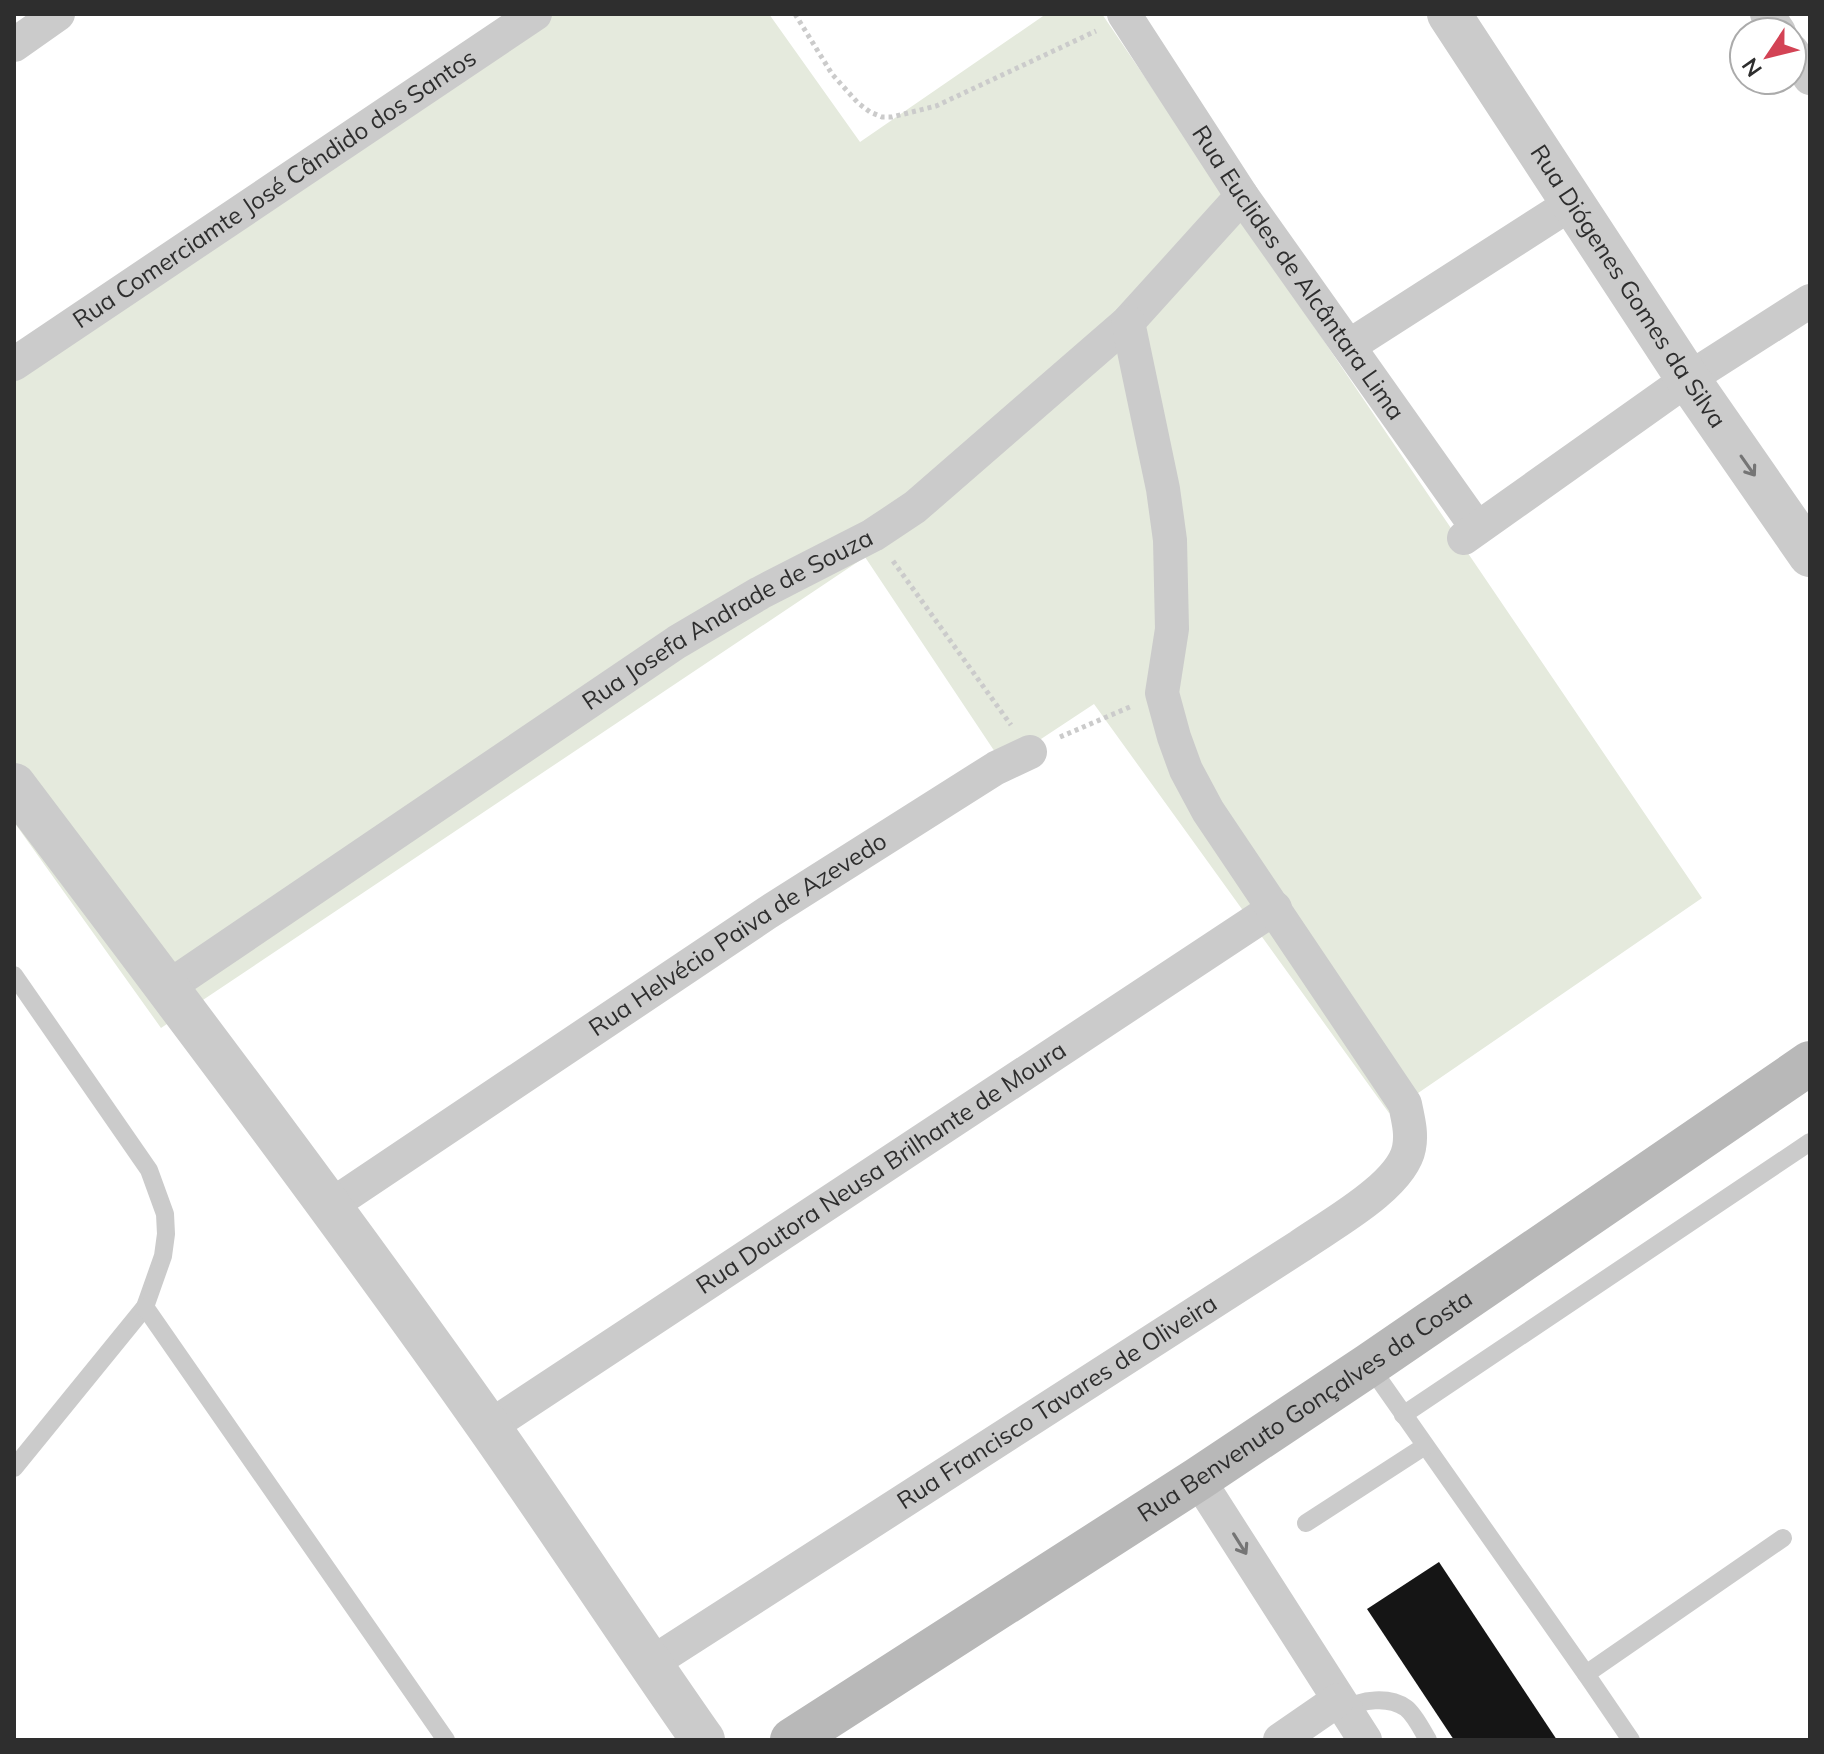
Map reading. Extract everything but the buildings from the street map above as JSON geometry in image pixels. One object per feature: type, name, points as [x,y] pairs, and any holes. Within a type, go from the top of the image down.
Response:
[{"type":"main road","name":"Rua Benvenuto Gonçalves da Costa","points":[[792,1740],[1198,1479],[1810,1063]]},
{"type":"street","points":[[14,45],[58,14]]},
{"type":"street","name":"Rua Comerciamte José Cândido dos Santos","points":[[14,364],[535,14]]},
{"type":"street","name":"Rua Diógenes Gomes da Silva","points":[[1449,14],[1688,379],[1810,555]]},
{"type":"street","name":"Rua Euclides de Alcântara Lima","points":[[1125,15],[1242,196],[1349,346],[1470,533],[1688,379]]},
{"type":"street","name":"Rua Josefa Andrade de Souza","points":[[168,987],[677,642],[760,593],[873,535],[915,507],[1128,322],[1242,196]]},
{"type":"street","points":[[1349,346],[1572,203]]},
{"type":"street","points":[[1688,379],[1810,301]]},
{"type":"street","points":[[1128,322],[1163,489],[1170,540],[1172,629],[1162,693],[1186,770],[1208,811],[1275,908]]},
{"type":"street","name":"Rua Helvécio Paiva de Azevedo","points":[[330,1206],[767,913],[996,768],[1030,752]]},
{"type":"street","points":[[14,785],[330,1206],[489,1427],[703,1740]]},
{"type":"street","name":"Rua Francisco Tavares de Oliveira","points":[[650,1664],[1348,1213],[1388,1180],[1406,1159],[1411,1131],[1405,1104],[1275,908]]},
{"type":"street","name":"Rua Doutora Neusa Brilhante de Moura","points":[[489,1427],[1275,908]]},
{"type":"street","points":[[1198,1479],[1365,1740]]},
{"type":"street","points":[[1280,1740],[1341,1705]]},
{"type":"lane","points":[[14,975],[149,1170],[165,1214],[165,1245],[145,1307],[14,1468]]},
{"type":"lane","points":[[1403,1415],[1810,1142]]},
{"type":"lane","points":[[145,1307],[446,1740]]},
{"type":"lane","points":[[1369,1365],[1631,1740]]},
{"type":"lane","points":[[1306,1523],[1425,1446]]},
{"type":"lane","points":[[1586,1674],[1783,1538]]},
{"type":"lane","points":[[1341,1705],[1385,1701],[1397,1704],[1408,1709],[1428,1740]]},
{"type":"path","points":[[795,14],[832,74],[858,103],[870,112],[892,117],[936,106],[1125,15]]},
{"type":"path","points":[[873,535],[1030,752],[1162,693]]},
{"type":"shaded area","points":[[538,14],[769,14],[860,142],[1046,14],[1102,14],[1702,898],[1389,1113],[1094,704],[1003,764],[865,557],[161,1028],[14,822],[14,378]]}]
